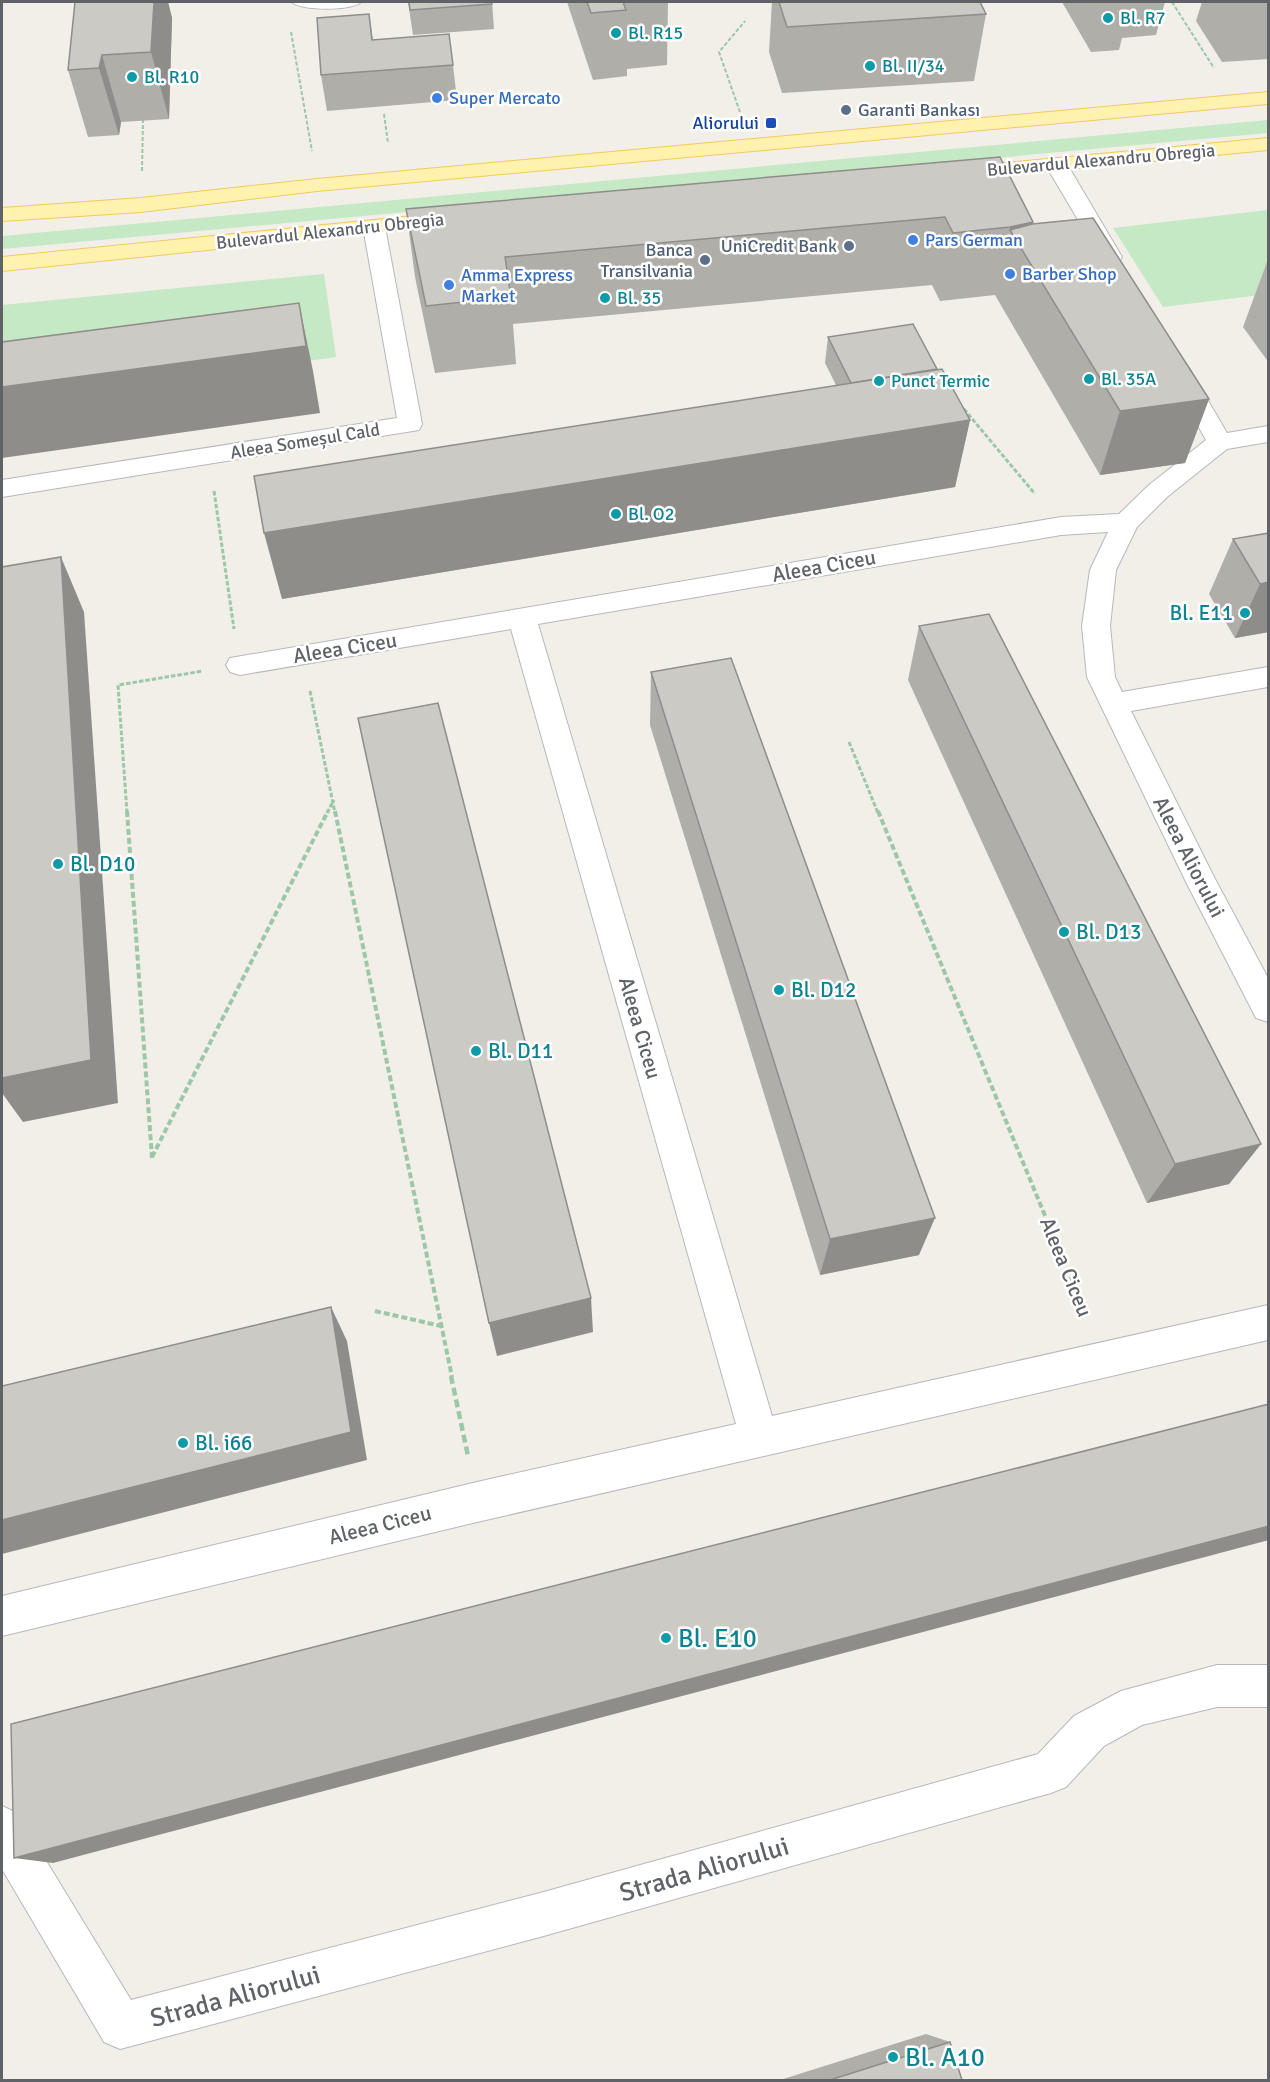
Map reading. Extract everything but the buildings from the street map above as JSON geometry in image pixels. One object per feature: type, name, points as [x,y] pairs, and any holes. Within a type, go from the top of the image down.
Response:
[{"type":"main road","points":[[2,214],[141,205],[317,185],[1269,98]]},
{"type":"main road","name":"Bulevardul Alexandru Obregia","points":[[940,175],[1269,144]]},
{"type":"main road","name":"Bulevardul Alexandru Obregia","points":[[2,264],[470,218]]},
{"type":"street","points":[[302,2],[351,2]]},
{"type":"street","points":[[1056,164],[1119,271]]},
{"type":"street","name":"Aleea Someșul Cald","points":[[2,489],[410,424],[374,227]]},
{"type":"street","points":[[1167,351],[1220,441],[1269,434]]},
{"type":"street","name":"Aleea Aliorului","points":[[1220,441],[1158,491],[1126,522],[1103,570],[1096,626],[1101,677],[1113,704],[1201,882],[1269,1008]]},
{"type":"street","name":"Aleea Ciceu","points":[[240,665],[1061,526],[1126,522]]},
{"type":"street","name":"Aleea Ciceu","points":[[522,618],[759,1437]]},
{"type":"street","points":[[1113,704],[1269,677]]},
{"type":"street","name":"Aleea Ciceu","points":[[2,1616],[477,1502],[1269,1323]]},
{"type":"street","name":"Strada Aliorului","points":[[2,1828],[120,2026],[540,1915],[1051,1772],[1089,1731],[1136,1706],[1217,1686],[1269,1686]]},
{"type":"path","points":[[1172,2],[1235,101]]},
{"type":"path","points":[[745,21],[719,52],[751,144]]},
{"type":"path","points":[[290,24],[317,185]]},
{"type":"path","points":[[141,205],[143,120]]},
{"type":"path","points":[[964,409],[1061,526]]},
{"type":"path","points":[[209,456],[240,665],[118,685],[152,1158],[334,799]]},
{"type":"path","points":[[302,655],[334,799],[477,1502]]},
{"type":"path","name":"Aleea Ciceu","points":[[849,742],[1104,1359]]},
{"type":"path","points":[[375,1311],[441,1326]]},
{"type":"green space","points":[[1268,120],[1268,133],[2,249],[2,236]]},
{"type":"green space","points":[[1268,210],[1268,294],[1163,307],[1113,228]]},
{"type":"green space","points":[[324,274],[336,357],[2,403],[2,305]]},
{"type":"place","name":"Bl. R7","points":[[1108,18]]},
{"type":"place","name":"Bl. R15","points":[[616,33]]},
{"type":"place","name":"Bl. II/34","points":[[870,66]]},
{"type":"place","name":"Bl. R10","points":[[132,77]]},
{"type":"place","name":"Super Mercato","points":[[437,98]]},
{"type":"place","name":"Garanti Bankası","points":[[846,110]]},
{"type":"place","name":"Aliorului","points":[[771,123]]},
{"type":"place","name":"Pars German","points":[[913,240]]},
{"type":"place","name":"UniCredit Bank","points":[[849,246]]},
{"type":"place","name":"Banca Transilvania","points":[[705,260]]},
{"type":"place","name":"Barber Shop","points":[[1010,274]]},
{"type":"place","name":"Amma Express Market","points":[[449,285]]},
{"type":"place","name":"Bl. 35","points":[[605,298]]},
{"type":"place","name":"Bl. 35A","points":[[1089,379]]},
{"type":"place","name":"Punct Termic","points":[[879,381]]},
{"type":"place","name":"Bl. O2","points":[[616,514]]},
{"type":"place","name":"Bl. E11","points":[[1245,613]]},
{"type":"place","name":"Bl. D10","points":[[58,864]]},
{"type":"place","name":"Bl. D13","points":[[1064,932]]},
{"type":"place","name":"Bl. D12","points":[[779,990]]},
{"type":"place","name":"Bl. D11","points":[[476,1051]]},
{"type":"place","name":"Bl. i66","points":[[183,1443]]},
{"type":"place","name":"Bl. E10","points":[[666,1638]]},
{"type":"place","name":"Bl. A10","points":[[893,2057]]}]
